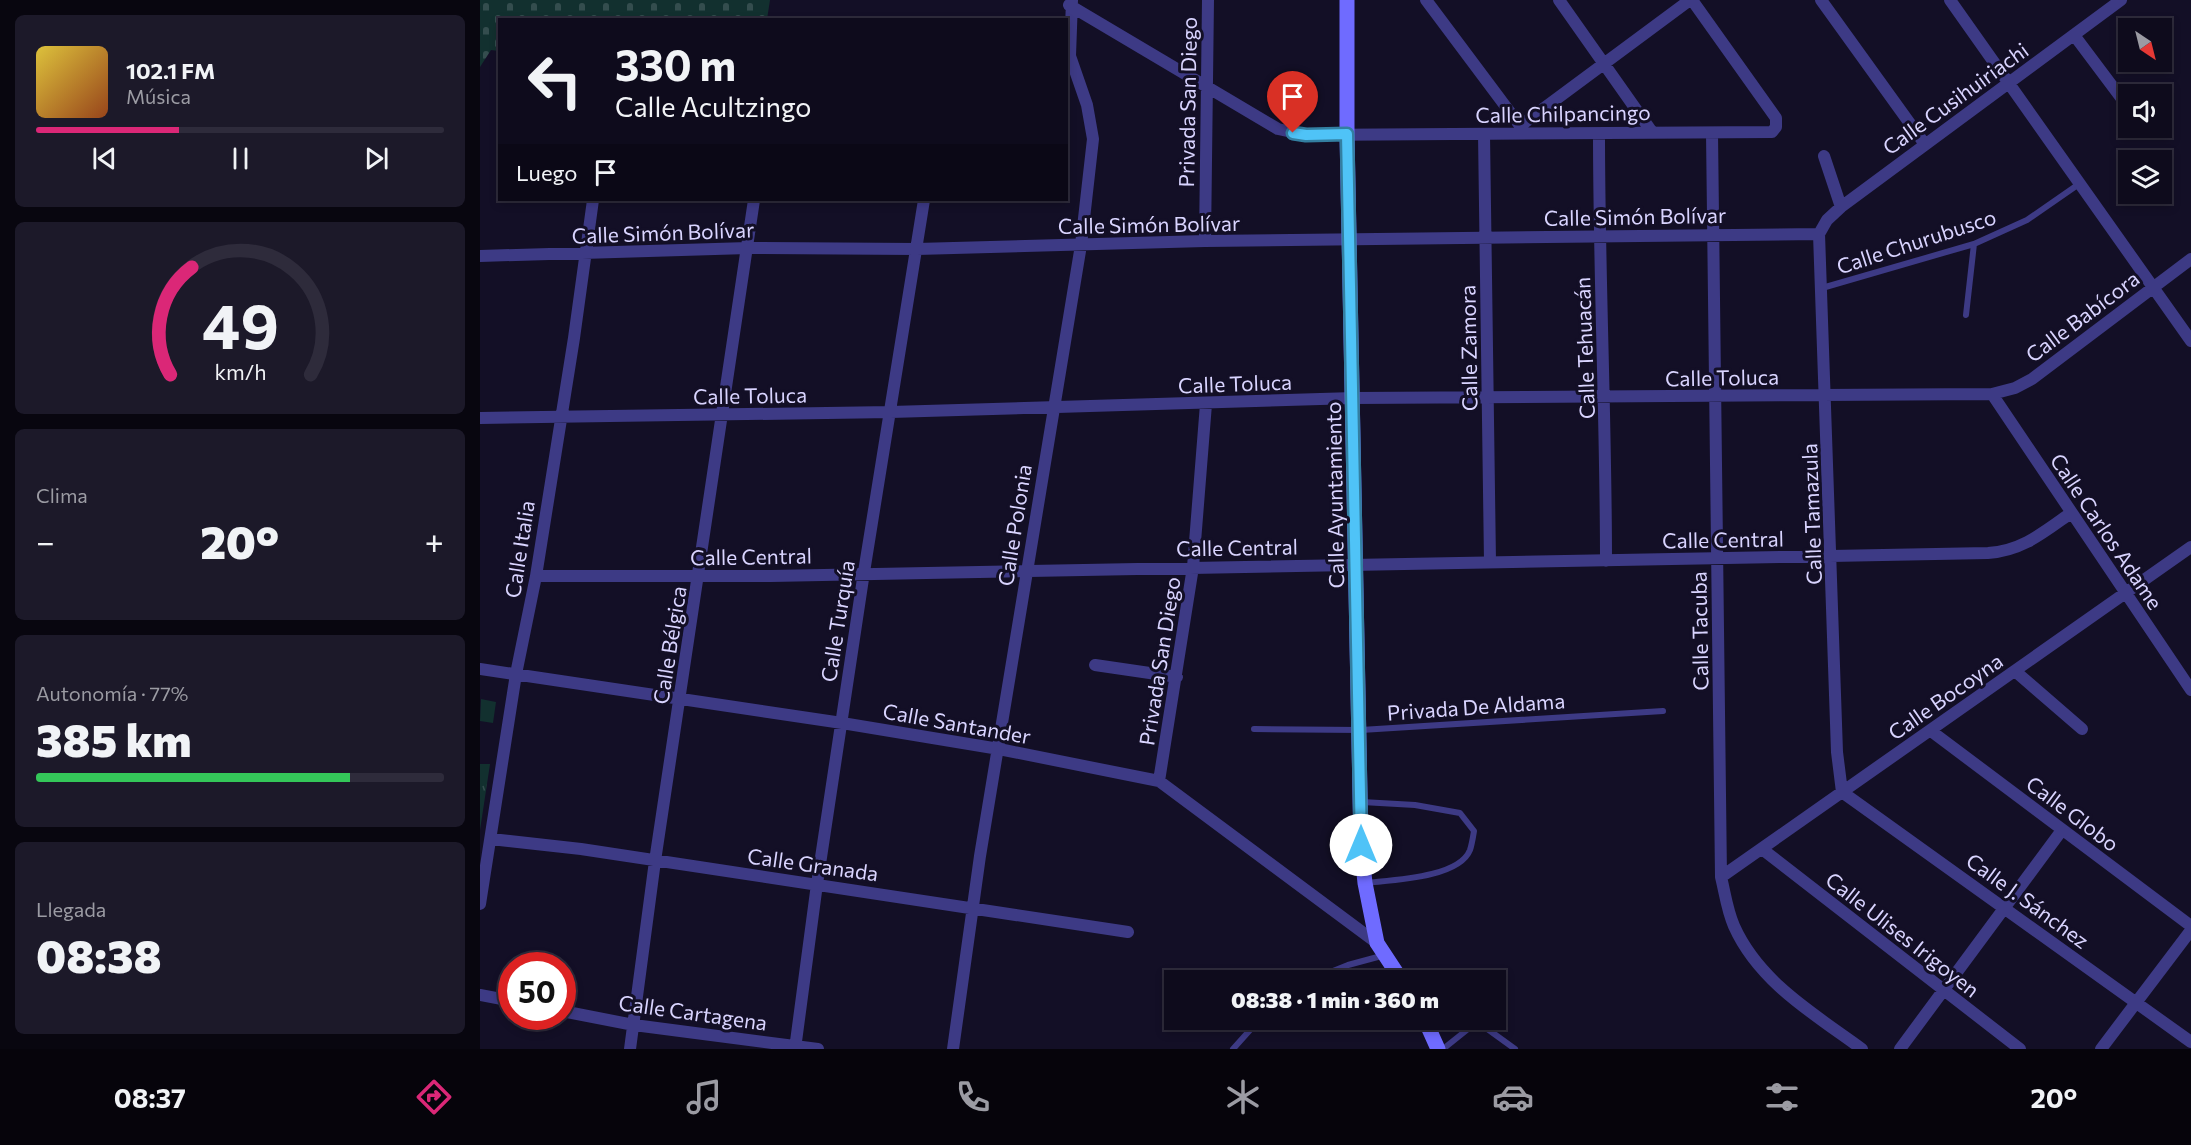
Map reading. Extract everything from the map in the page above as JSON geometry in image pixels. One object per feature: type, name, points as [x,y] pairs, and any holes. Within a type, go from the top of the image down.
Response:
[{"type":"main road","name":"Calle Ayuntamiento","points":[[1347,0],[1347,134],[1361,802],[1365,883],[1381,949],[1395,970]]},
{"type":"main road","points":[[1429,1030],[1438,1049]]},
{"type":"street","name":"Privada San Diego","points":[[1205,241],[1208,0]]},
{"type":"street","points":[[1426,0],[1523,130],[1606,63],[1691,0]]},
{"type":"street","points":[[1559,0],[1606,63],[1652,132]]},
{"type":"street","name":"Calle Chilpancingo","points":[[1070,3],[1278,129],[1306,135],[1484,134],[1523,130],[1599,134],[1652,132],[1768,134],[1776,126],[1776,118],[1691,0]]},
{"type":"street","points":[[1821,0],[1924,143]]},
{"type":"street","points":[[1950,0],[2191,341]]},
{"type":"street","name":"Calle Polonia","points":[[954,1049],[975,909],[980,856],[1081,245],[1093,140],[1087,105],[1070,56],[1070,3]]},
{"type":"street","name":"Calle Cusihuiriachi","points":[[1820,234],[1827,220],[1841,207],[1924,143],[2074,35],[2112,3]]},
{"type":"street","points":[[2074,35],[2118,94]]},
{"type":"street","name":"Calle Tacuba","points":[[1712,133],[1721,877],[1734,925],[1755,960],[1782,990],[1862,1049]]},
{"type":"street","name":"Calle Zamora","points":[[1484,134],[1490,398],[1490,562]]},
{"type":"street","name":"Calle Tehuacán","points":[[1599,134],[1599,236],[1606,398],[1606,561]]},
{"type":"street","points":[[1824,156],[1841,207]]},
{"type":"street","name":"Calle Italia","points":[[480,904],[516,674],[536,576],[593,201]]},
{"type":"street","name":"Calle Bélgica","points":[[630,1049],[655,861],[754,201]]},
{"type":"street","name":"Calle Turquía","points":[[795,1047],[864,572],[924,201]]},
{"type":"street","name":"Calle Simón Bolívar","points":[[480,256],[748,248],[917,249],[1205,241],[1820,234]]},
{"type":"street","name":"Calle Tamazula","points":[[1820,234],[1837,752],[1842,792]]},
{"type":"street","name":"Calle Babícora","points":[[1992,394],[2015,388],[2032,379],[2191,259]]},
{"type":"street","name":"Calle Toluca","points":[[480,418],[891,412],[1354,399],[1992,394]]},
{"type":"street","name":"Calle Carlos Adame","points":[[1992,394],[2191,690]]},
{"type":"street","name":"Privada San Diego","points":[[1159,781],[1193,567],[1206,404]]},
{"type":"street","name":"Calle Central","points":[[536,576],[1026,571],[2001,553],[2029,543],[2071,513]]},
{"type":"street","name":"Calle Bocoyna","points":[[1721,877],[2191,547]]},
{"type":"street","points":[[1095,665],[1177,676]]},
{"type":"street","name":"Calle Santander","points":[[480,669],[842,723],[999,749],[1159,781],[1381,949]]},
{"type":"street","points":[[2014,671],[2082,729]]},
{"type":"street","name":"Calle Globo","points":[[1931,730],[2191,928]]},
{"type":"street","name":"Calle J. Sánchez","points":[[1842,792],[2191,1042]]},
{"type":"street","points":[[1900,1049],[2062,830]]},
{"type":"street","name":"Calle Granada","points":[[491,839],[581,849],[1128,932]]},
{"type":"street","name":"Calle Ulises Irigoyen","points":[[1762,849],[2020,1049]]},
{"type":"street","points":[[2101,1049],[2191,928]]},
{"type":"street","points":[[480,995],[498,998]]},
{"type":"street","name":"Calle Cartagena","points":[[576,1014],[634,1025],[819,1049]]},
{"type":"lane","name":"Calle Churubusco","points":[[1822,288],[1974,244],[2027,220],[2079,184]]},
{"type":"lane","points":[[1966,315],[1974,244]]},
{"type":"lane","name":"Privada De Aldama","points":[[1254,729],[1360,730],[1663,711]]},
{"type":"lane","points":[[1361,802],[1414,805],[1460,813],[1474,831],[1470,852],[1454,866],[1419,877],[1365,883]]},
{"type":"lane","points":[[1336,970],[1381,949]]},
{"type":"lane","points":[[1233,1049],[1250,1030]]},
{"type":"lane","points":[[1443,1049],[1465,1030]]},
{"type":"lane","points":[[1489,1030],[1515,1049]]},
{"type":"green space","points":[[480,0],[770,0],[767,18],[498,18],[498,51],[491,50],[480,67]]},
{"type":"green space","points":[[481,699],[496,702],[493,723],[480,721]]},
{"type":"green space","points":[[480,764],[490,764],[480,830]]},
{"type":"route","points":[[1293,133],[1347,134],[1361,845]]}]
